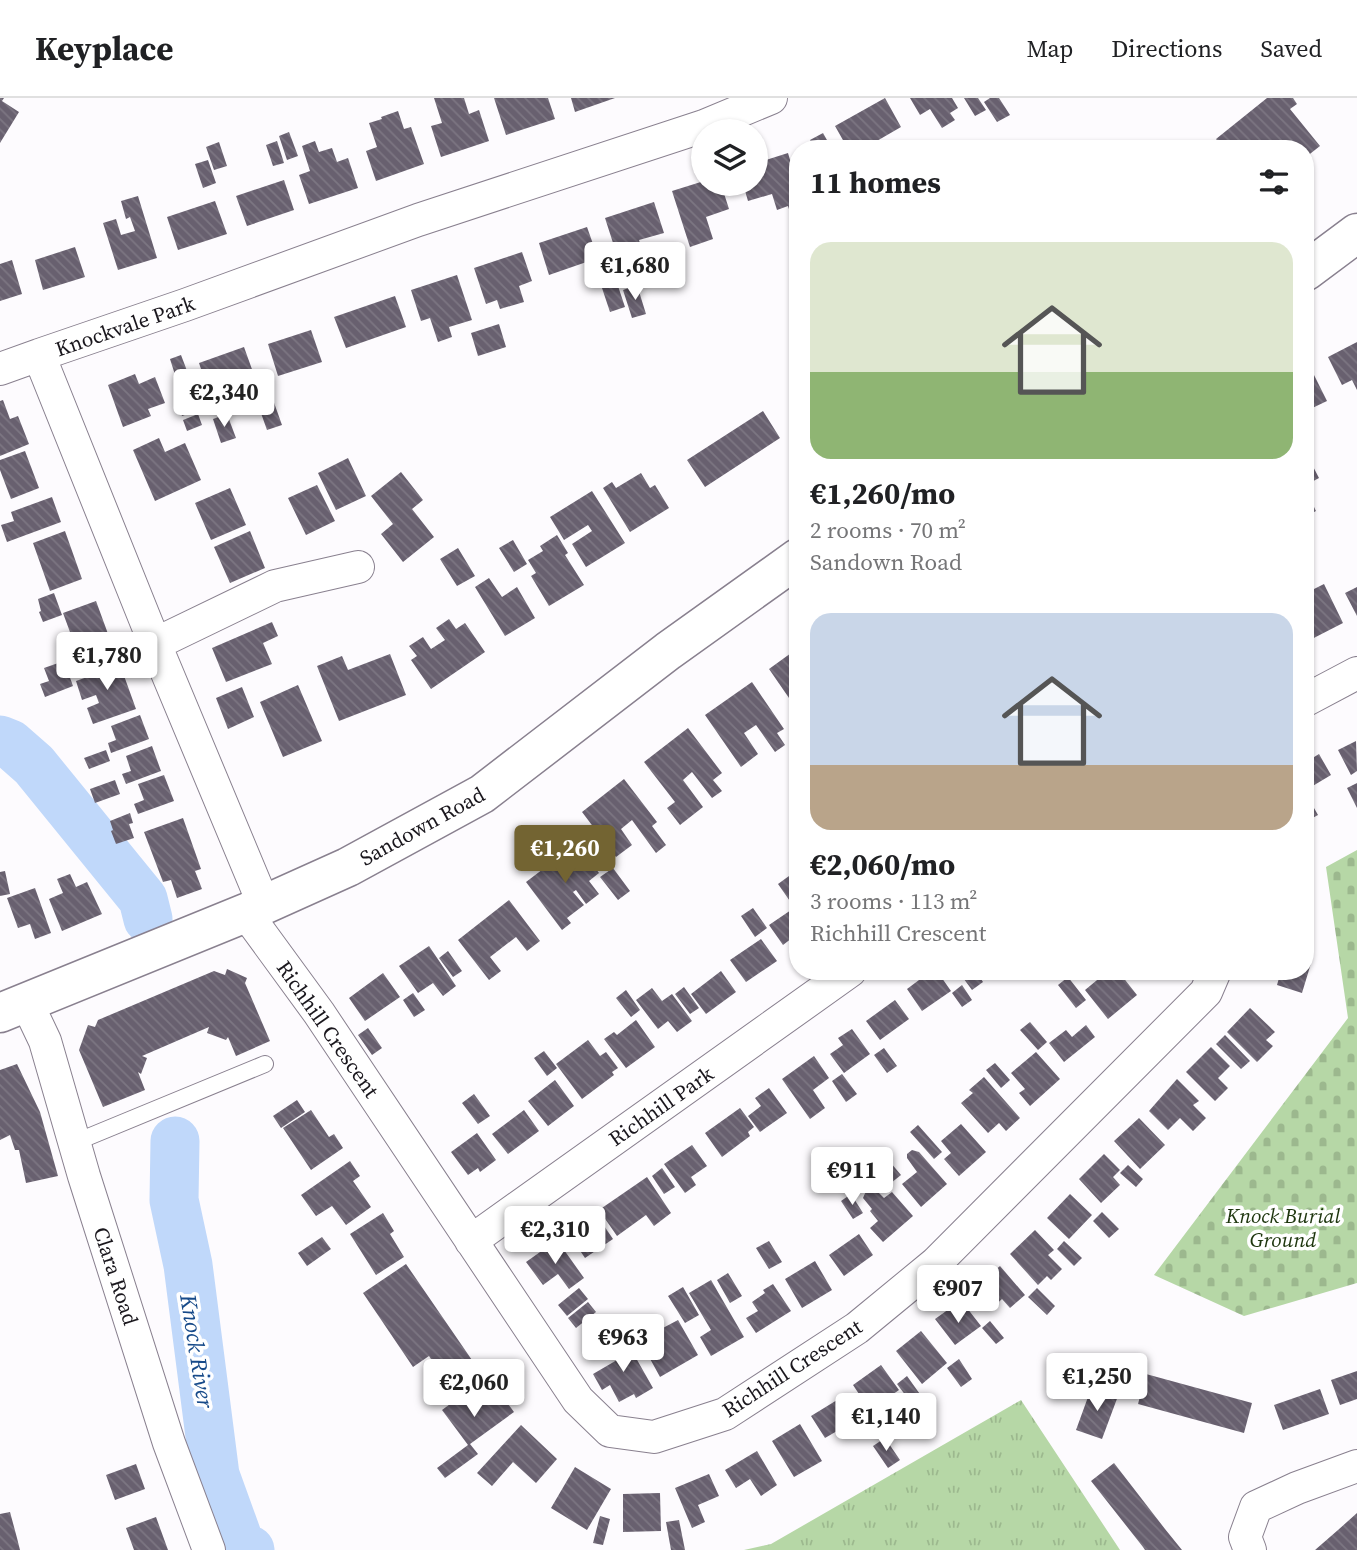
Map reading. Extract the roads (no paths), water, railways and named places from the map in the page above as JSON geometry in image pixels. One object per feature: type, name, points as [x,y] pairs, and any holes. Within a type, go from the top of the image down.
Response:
[{"type":"street","name":"Knockvale Park","points":[[256,909],[155,644],[39,355],[186,305],[418,220],[704,126],[771,98]]},
{"type":"street","points":[[1314,265],[1357,233]]},
{"type":"street","points":[[0,369],[39,355]]},
{"type":"street","name":"Sandown Road","points":[[13,1007],[256,909],[348,867],[482,794],[668,651],[789,564]]},
{"type":"street","points":[[155,644],[275,586],[358,566]]},
{"type":"street","points":[[1314,696],[1357,673]]},
{"type":"street","name":"Richhill Crescent","points":[[256,909],[254,925],[319,1013],[578,1400],[610,1431],[654,1437],[725,1414],[857,1328],[936,1263],[1206,992],[1211,980]]},
{"type":"street","name":"Richhill Park","points":[[471,1241],[837,980]]},
{"type":"street","name":"Clara Road","points":[[13,1007],[45,1041],[84,1176],[169,1443],[209,1550]]},
{"type":"street","points":[[1250,1550],[1245,1537],[1256,1507],[1297,1488],[1357,1466]]},
{"type":"lane","points":[[76,1142],[265,1064]]},
{"type":"waterway","name":"Knock River","points":[[0,740],[10,744],[34,765],[143,899],[148,919]]},
{"type":"waterway","name":"Knock River","points":[[175,1141],[174,1200],[188,1265],[215,1475],[241,1547],[250,1550]]},
{"type":"park label","name":"Knock Burial Ground","points":[[1283,1227]]}]
